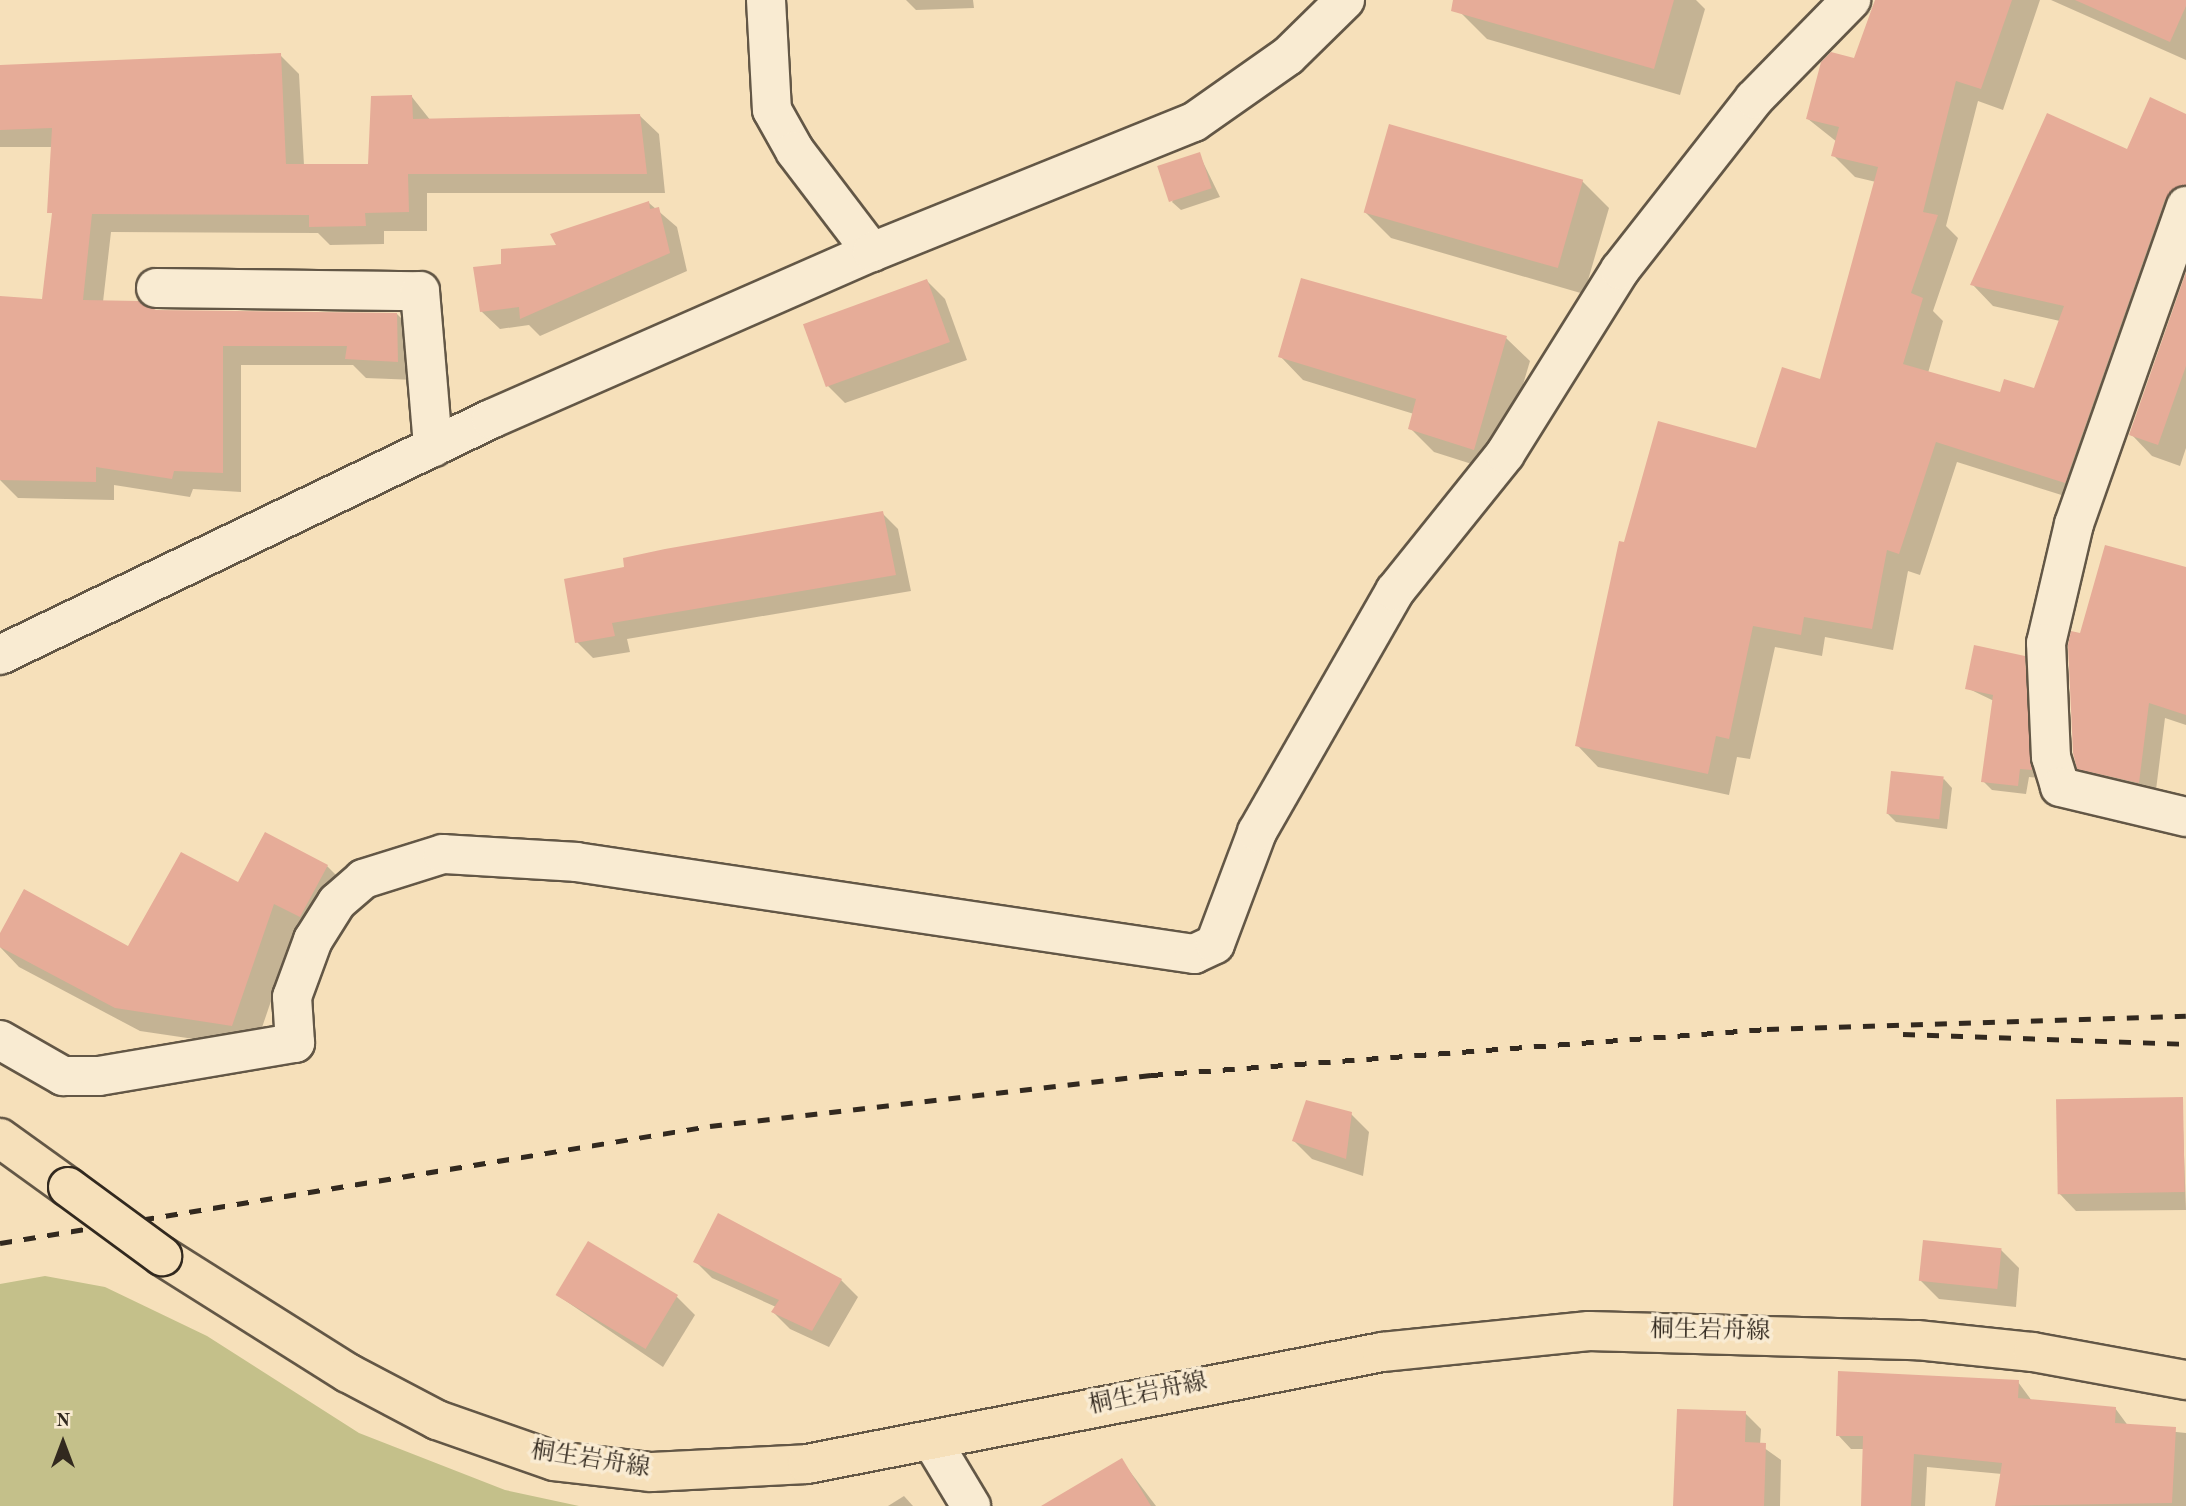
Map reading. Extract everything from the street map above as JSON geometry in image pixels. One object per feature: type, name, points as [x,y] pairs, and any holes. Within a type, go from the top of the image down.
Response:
[{"type":"main road","name":"桐生岩舟線","points":[[0,1138],[162,1256],[392,1398],[554,1461],[651,1472],[734,1472],[932,1441],[1382,1352],[1589,1331],[1907,1339],[2033,1352],[2186,1380]]},
{"type":"street","points":[[766,0],[772,110],[795,151],[873,252]]},
{"type":"street","points":[[0,655],[433,447],[873,252],[1195,122],[1288,56],[1345,0]]},
{"type":"street","points":[[0,1040],[63,1076],[99,1076],[295,1043],[292,998],[313,940],[337,902],[363,878],[443,853],[576,862],[1194,954],[1215,944],[1257,832],[1395,592],[1505,454],[1620,270],[1754,99],[1851,0]]},
{"type":"street","points":[[2183,220],[2074,524],[2046,643],[2050,757],[2060,787],[2186,817]]},
{"type":"street","points":[[156,288],[420,291],[433,447]]},
{"type":"street","points":[[932,1441],[971,1506]]},
{"type":"shaded area","points":[[45,1276],[105,1287],[207,1336],[359,1433],[505,1490],[579,1506],[0,1506],[0,1284]]},
{"type":"building","points":[[1453,0],[1674,0],[1654,69],[1451,11]]},
{"type":"building","points":[[1875,0],[2012,0],[1981,89],[1956,81],[1923,212],[1938,215],[1911,293],[1923,298],[1903,364],[2000,392],[2004,379],[2034,388],[2064,306],[1970,285],[2047,113],[2127,149],[2150,97],[2186,114],[2186,185],[2165,199],[2065,483],[1936,442],[1899,554],[1887,550],[1872,629],[1804,617],[1801,635],[1753,626],[1729,739],[1716,736],[1708,774],[1575,746],[1619,541],[1624,542],[1658,421],[1756,448],[1782,367],[1820,379],[1878,167],[1831,156],[1839,127],[1806,119],[1821,62],[1831,52],[1854,58]]},
{"type":"building","points":[[2075,0],[2186,0],[2186,6],[2170,42]]},
{"type":"building","points":[[281,53],[286,164],[368,164],[371,96],[412,95],[413,119],[640,114],[647,174],[408,174],[409,212],[365,213],[366,226],[309,227],[309,215],[92,214],[83,300],[139,301],[156,310],[397,313],[398,362],[345,359],[347,346],[223,346],[223,473],[174,471],[172,479],[96,467],[96,482],[0,480],[0,296],[42,299],[52,213],[47,213],[52,128],[0,130],[0,65]]},
{"type":"building","points":[[1389,124],[1583,180],[1558,268],[1364,212]]},
{"type":"building","points":[[1200,152],[1212,188],[1169,202],[1157,166]]},
{"type":"building","points":[[649,201],[650,209],[659,207],[670,253],[520,319],[519,307],[480,312],[473,267],[501,264],[501,249],[556,245],[550,234]]},
{"type":"building","points":[[2186,272],[2186,366],[2158,445],[2129,435]]},
{"type":"building","points":[[1301,278],[1507,336],[1474,450],[1408,429],[1416,399],[1278,357]]},
{"type":"building","points":[[927,279],[950,342],[826,387],[803,324]]},
{"type":"building","points":[[883,511],[896,575],[612,623],[615,636],[575,643],[564,579],[624,567],[623,558],[665,549]]},
{"type":"building","points":[[2105,545],[2186,567],[2186,715],[2149,703],[2139,783],[2077,769],[2073,753],[2068,645],[2071,631],[2080,633]]},
{"type":"building","points":[[1974,645],[2025,656],[2032,770],[2020,769],[2018,786],[1981,782],[1993,695],[1965,689]]},
{"type":"building","points":[[1891,771],[1944,777],[1939,819],[1887,814]]},
{"type":"building","points":[[265,832],[328,865],[300,917],[274,904],[232,1026],[115,1008],[0,947],[0,933],[24,889],[128,946],[181,852],[238,882]]},
{"type":"building","points":[[2183,1097],[2185,1192],[2058,1194],[2056,1099]]},
{"type":"building","points":[[1306,1100],[1352,1112],[1346,1159],[1292,1141]]},
{"type":"building","points":[[718,1213],[842,1279],[812,1331],[771,1312],[779,1300],[693,1262]]},
{"type":"building","points":[[1923,1240],[2002,1248],[1997,1289],[1919,1281]]},
{"type":"building","points":[[588,1241],[678,1295],[646,1349],[556,1295]]},
{"type":"building","points":[[1838,1371],[2019,1380],[2018,1398],[2116,1407],[2115,1423],[2176,1427],[2172,1503],[1995,1506],[2002,1463],[1914,1454],[1911,1506],[1861,1506],[1863,1436],[1836,1436]]},
{"type":"building","points":[[1677,1409],[1746,1411],[1745,1442],[1766,1443],[1764,1506],[1673,1506]]},
{"type":"building","points":[[1122,1458],[1151,1506],[1041,1506]]},
{"type":"railway","points":[[0,1243],[710,1126],[1151,1075],[1767,1029],[2186,1016]]},
{"type":"railway","points":[[1903,1034],[2186,1044]]}]
